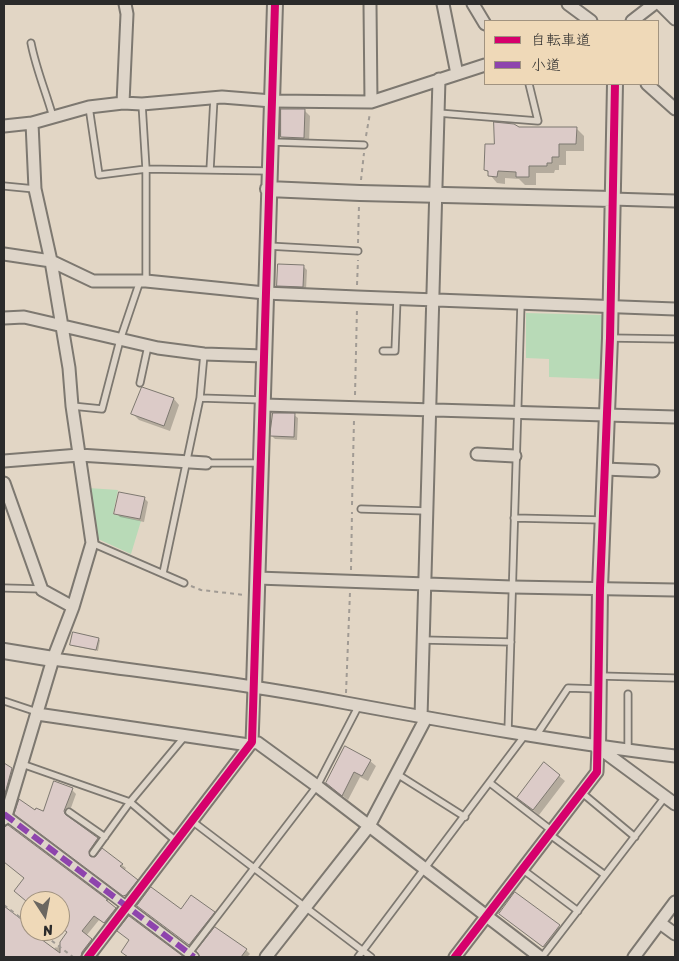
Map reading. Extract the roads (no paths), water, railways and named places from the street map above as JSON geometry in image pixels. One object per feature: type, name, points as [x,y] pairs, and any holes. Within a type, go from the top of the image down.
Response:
[{"type":"street","points":[[123,103],[127,14],[125,4]]},
{"type":"street","points":[[88,957],[251,744],[262,463],[274,4]]},
{"type":"street","points":[[370,4],[371,102]]},
{"type":"street","points":[[443,4],[456,74]]},
{"type":"street","points":[[473,4],[484,22]]},
{"type":"street","points":[[568,4],[590,20]]},
{"type":"street","points":[[633,20],[654,4]]},
{"type":"street","points":[[660,4],[675,19]]},
{"type":"street","points":[[4,123],[32,124],[89,107],[222,97],[371,102],[484,65]]},
{"type":"street","points":[[266,957],[368,826],[423,718],[423,640],[439,79]]},
{"type":"street","points":[[455,957],[596,772],[602,520],[610,338],[615,85]]},
{"type":"street","points":[[648,85],[675,110]]},
{"type":"street","points":[[32,124],[35,189],[61,324],[92,542],[73,607],[53,659],[22,764],[4,816],[191,955]]},
{"type":"street","points":[[268,189],[675,201]]},
{"type":"street","points":[[4,254],[50,261],[94,281],[143,281],[265,293],[675,309]]},
{"type":"street","points":[[4,318],[24,316],[148,346],[204,354],[264,356]]},
{"type":"street","points":[[263,403],[675,417]]},
{"type":"street","points":[[477,454],[516,456]]},
{"type":"street","points":[[4,460],[79,455],[206,463]]},
{"type":"street","points":[[604,469],[653,471]]},
{"type":"street","points":[[4,483],[7,502],[42,590],[73,607]]},
{"type":"street","points":[[257,578],[512,587],[675,590]]},
{"type":"street","points":[[4,651],[254,688],[598,747],[675,756]]},
{"type":"street","points":[[37,713],[185,736],[251,744],[258,743],[541,957]]},
{"type":"street","points":[[598,747],[675,804]]},
{"type":"street","points":[[634,957],[675,902]]},
{"type":"street","points":[[660,923],[675,934]]},
{"type":"lane","points":[[31,44],[36,69],[44,84],[53,117]]},
{"type":"lane","points":[[438,114],[538,121],[529,85]]},
{"type":"lane","points":[[210,170],[214,98]]},
{"type":"lane","points":[[72,406],[102,408],[120,340],[143,281],[146,169],[142,104]]},
{"type":"lane","points":[[89,107],[99,175],[146,169],[269,172]]},
{"type":"lane","points":[[270,142],[364,145]]},
{"type":"lane","points":[[4,186],[35,189]]},
{"type":"lane","points":[[267,246],[358,251]]},
{"type":"lane","points":[[383,350],[395,351],[397,299]]},
{"type":"lane","points":[[508,731],[521,303]]},
{"type":"lane","points":[[610,338],[675,339]]},
{"type":"lane","points":[[140,383],[148,346]]},
{"type":"lane","points":[[163,573],[200,398],[204,354]]},
{"type":"lane","points":[[200,398],[263,403]]},
{"type":"lane","points":[[206,463],[262,463]]},
{"type":"lane","points":[[361,509],[427,511]]},
{"type":"lane","points":[[514,518],[602,520]]},
{"type":"lane","points":[[92,542],[184,583]]},
{"type":"lane","points":[[4,588],[42,590]]},
{"type":"lane","points":[[423,640],[511,642]]},
{"type":"lane","points":[[358,957],[490,783],[568,688],[599,682],[675,678]]},
{"type":"lane","points":[[628,694],[628,751]]},
{"type":"lane","points":[[4,701],[37,713]]},
{"type":"lane","points":[[191,955],[317,786],[359,705]]},
{"type":"lane","points":[[93,853],[130,802],[185,736]]},
{"type":"lane","points":[[22,764],[130,802],[176,841]]},
{"type":"lane","points":[[396,773],[465,817]]},
{"type":"lane","points":[[490,783],[605,875]]},
{"type":"lane","points":[[581,792],[634,837]]},
{"type":"lane","points":[[541,957],[665,797]]},
{"type":"lane","points":[[69,812],[105,837]]},
{"type":"lane","points":[[192,821],[305,909],[371,957]]},
{"type":"lane","points":[[522,870],[578,911]]}]
